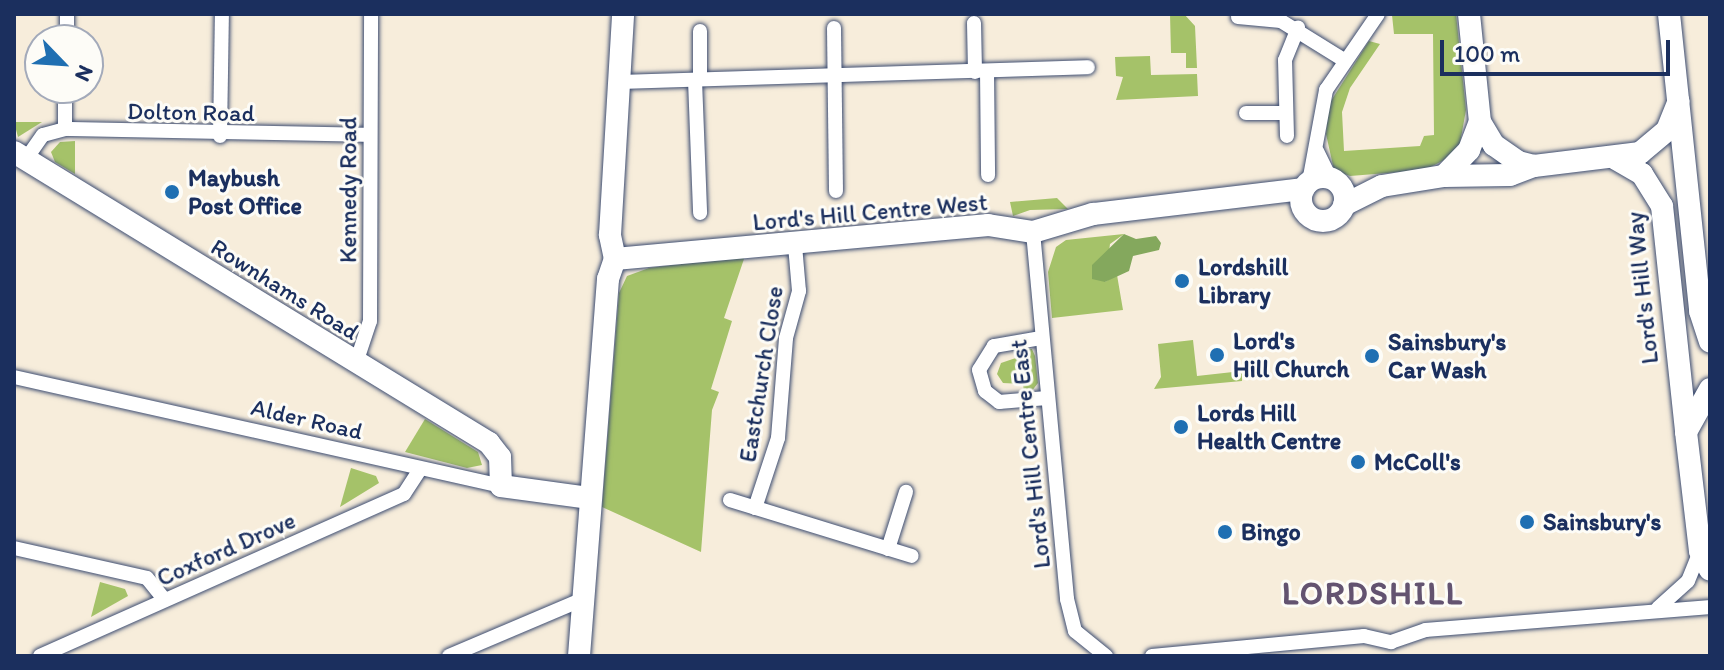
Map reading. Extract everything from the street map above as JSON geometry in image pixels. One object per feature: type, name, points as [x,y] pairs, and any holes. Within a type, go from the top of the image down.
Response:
[{"type":"street","points":[[220,136],[222,14]]},
{"type":"street","name":"Kennedy Road","points":[[356,363],[370,333],[371,14]]},
{"type":"street","points":[[579,656],[608,279],[615,259],[610,235],[623,14]]},
{"type":"street","points":[[1344,205],[1317,189],[1320,105],[1344,60],[1378,14]]},
{"type":"street","points":[[1669,14],[1700,311],[1710,341]]},
{"type":"street","points":[[1238,17],[1263,16],[1298,28],[1344,60]]},
{"type":"street","points":[[1444,176],[1469,150],[1480,122],[1471,17]]},
{"type":"street","points":[[974,23],[981,72],[988,175]]},
{"type":"street","points":[[834,28],[836,191]]},
{"type":"street","points":[[1287,136],[1287,44],[1298,28]]},
{"type":"street","points":[[700,31],[697,79],[700,213]]},
{"type":"street","points":[[619,82],[1088,67]]},
{"type":"street","name":"Lord's Hill Centre West","points":[[615,259],[988,225],[1033,232],[1093,214],[1270,197],[1317,189],[1382,186],[1444,176],[1510,175],[1534,166],[1616,159],[1640,153],[1661,139],[1679,101]]},
{"type":"street","points":[[20,156],[43,135],[65,129],[65,104]]},
{"type":"street","points":[[1246,113],[1286,113]]},
{"type":"street","points":[[1480,122],[1505,155],[1534,166]]},
{"type":"street","name":"Dolton Road","points":[[65,129],[220,136],[369,135]]},
{"type":"street","name":"Rownhams Road","points":[[20,156],[489,443],[500,457],[501,486]]},
{"type":"street","name":"Lord's Hill Way","points":[[1616,159],[1642,174],[1662,206],[1686,432],[1705,561]]},
{"type":"street","name":"Lord's Hill Centre West","points":[[1317,189],[1326,221],[1344,205],[1382,186]]},
{"type":"street","name":"Lord's Hill Centre East","points":[[1033,232],[1041,338],[1072,622],[1086,644],[1106,656]]},
{"type":"street","name":"Eastchurch Close","points":[[755,508],[778,438],[786,338],[799,291],[795,245]]},
{"type":"street","points":[[1041,338],[994,346],[979,370],[985,391],[999,402],[1047,398]]},
{"type":"street","name":"Alder Road","points":[[14,377],[419,471],[590,498]]},
{"type":"street","points":[[1686,432],[1710,389]]},
{"type":"street","name":"Coxford Drove","points":[[40,656],[404,494],[419,471]]},
{"type":"street","points":[[888,549],[906,492]]},
{"type":"street","points":[[730,500],[912,556]]},
{"type":"street","points":[[14,548],[147,578],[165,600]]},
{"type":"street","points":[[1658,608],[1705,561]]},
{"type":"street","points":[[449,656],[583,599]]},
{"type":"street","points":[[1152,656],[1364,636],[1392,649],[1426,630],[1658,608],[1710,607]]},
{"type":"green space","points":[[1170,14],[1184,14],[1195,26],[1197,68],[1186,68],[1186,53],[1171,53]]},
{"type":"green space","points":[[1456,14],[1466,110],[1460,143],[1446,159],[1425,170],[1350,176],[1334,170],[1326,134],[1329,104],[1369,41],[1380,44],[1350,88],[1342,112],[1344,151],[1420,146],[1424,136],[1434,135],[1433,34],[1394,34],[1392,15]]},
{"type":"green space","points":[[1150,56],[1151,75],[1197,74],[1198,96],[1116,100],[1123,77],[1116,76],[1115,57]]},
{"type":"green space","points":[[14,122],[42,122],[18,137]]},
{"type":"green space","points":[[75,141],[75,174],[55,162],[51,152],[60,142]]},
{"type":"green space","points":[[1057,198],[1068,209],[1030,210],[1013,216],[1010,202]]},
{"type":"green space","points":[[1124,234],[1110,244],[1105,282],[1117,275],[1123,310],[1052,318],[1048,272],[1056,247],[1066,240]]},
{"type":"green space","points":[[1124,234],[1136,239],[1156,236],[1161,243],[1159,250],[1133,256],[1129,271],[1105,282],[1092,279],[1092,265]]},
{"type":"green space","points":[[745,256],[724,318],[732,321],[711,389],[719,392],[712,410],[701,552],[602,507],[619,293],[627,276],[649,268]]},
{"type":"green space","points":[[1193,340],[1197,376],[1242,371],[1242,381],[1154,389],[1161,377],[1158,344]]},
{"type":"green space","points":[[1022,349],[1032,349],[1038,383],[1031,392],[1024,393],[1023,384],[1003,383],[997,374],[1001,363],[1022,356]]},
{"type":"green space","points":[[425,419],[478,452],[482,465],[467,468],[405,452]]},
{"type":"green space","points":[[351,468],[376,476],[379,483],[340,507]]},
{"type":"green space","points":[[100,582],[125,589],[128,596],[91,617]]},
{"type":"place","name":"Maybush Post Office","points":[[172,192]]},
{"type":"place","name":"Lordshill Library","points":[[1182,281]]},
{"type":"place","name":"Lord's Hill Church","points":[[1217,355]]},
{"type":"place","name":"Sainsbury's Car Wash","points":[[1372,356]]},
{"type":"place","name":"Lords Hill Health Centre","points":[[1181,427]]},
{"type":"place","name":"McColl's","points":[[1358,462]]},
{"type":"place","name":"Sainsbury's","points":[[1527,522]]},
{"type":"place","name":"Bingo","points":[[1225,532]]},
{"type":"district","name":"LORDSHILL","points":[[1373,593]]}]
